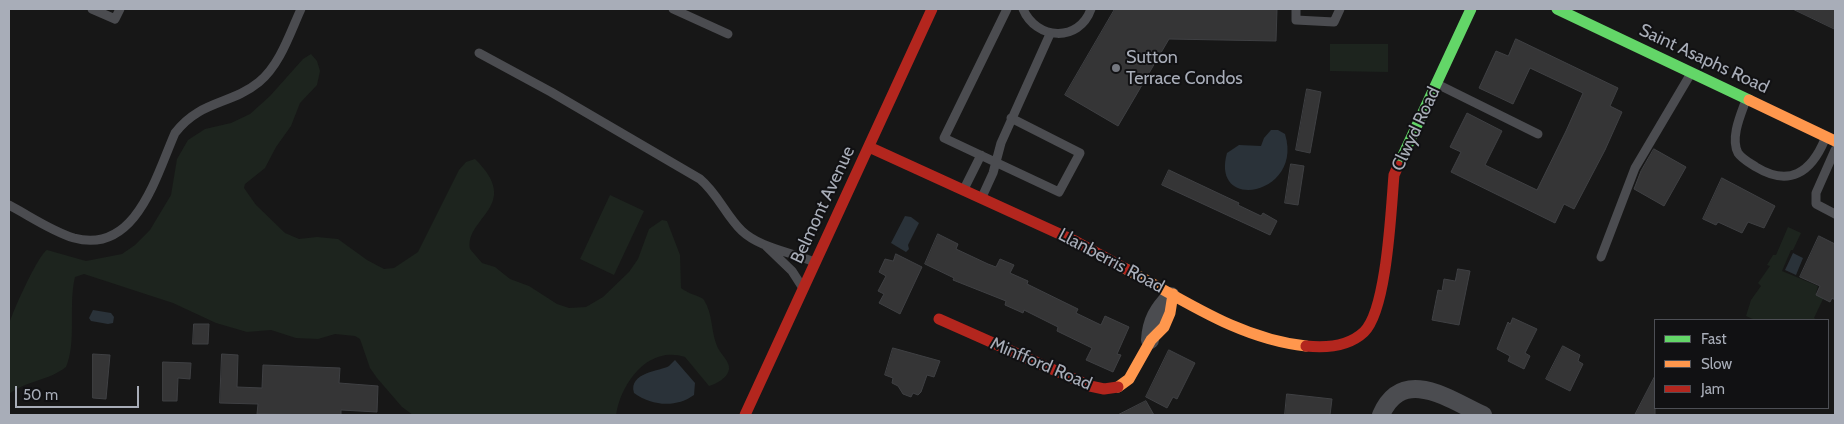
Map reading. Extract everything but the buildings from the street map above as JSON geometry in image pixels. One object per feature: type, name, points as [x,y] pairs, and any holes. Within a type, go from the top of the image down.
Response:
[{"type":"street","name":"Belmont Avenue","points":[[746,415],[932,9]]},
{"type":"street","name":"Clwyd Road","points":[[1357,337],[1373,320],[1380,298],[1394,175],[1471,9]]},
{"type":"street","name":"Saint Asaphs Road","points":[[1557,9],[1831,139]]},
{"type":"street","name":"Llanberris Road","points":[[869,147],[1075,241],[1240,331],[1270,341],[1321,348],[1341,344],[1357,337]]},
{"type":"street","name":"Minfford Road","points":[[939,319],[1090,386],[1114,390],[1129,380],[1150,340],[1151,325],[1160,307],[1173,294]]},
{"type":"street","points":[[1382,415],[1385,406],[1396,396],[1411,389],[1425,389],[1483,415]]},
{"type":"lane","points":[[92,9],[115,19],[120,9]]},
{"type":"lane","points":[[9,205],[62,233],[84,240],[107,238],[127,226],[141,208],[182,124],[199,110],[242,93],[260,82],[273,67],[301,9]]},
{"type":"lane","points":[[672,9],[728,34]]},
{"type":"lane","points":[[1008,9],[944,138],[1059,192],[1080,152],[1011,118]]},
{"type":"lane","points":[[1023,9],[1034,25],[1050,34],[1067,33],[1075,30],[1087,18],[1091,9]]},
{"type":"lane","points":[[1296,9],[1296,20],[1334,22],[1340,9]]},
{"type":"lane","points":[[982,198],[993,173],[995,162],[1011,118],[1050,34]]},
{"type":"lane","points":[[480,53],[552,92],[700,179],[712,190],[742,232],[764,244],[816,263]]},
{"type":"lane","points":[[1601,257],[1635,168],[1683,90],[1691,72]]},
{"type":"lane","points":[[1436,84],[1538,134]]},
{"type":"lane","points":[[1747,99],[1737,129],[1738,152],[1744,159],[1762,170],[1779,177],[1789,178],[1798,174],[1831,139]]},
{"type":"lane","points":[[1835,150],[1816,193],[1816,204],[1835,214]]},
{"type":"lane","points":[[964,190],[980,155]]},
{"type":"lane","points":[[764,244],[792,271],[803,290]]},
{"type":"shaded area","points":[[1330,44],[1388,44],[1388,72],[1330,71]]},
{"type":"shaded area","points":[[311,54],[317,61],[320,71],[317,85],[300,103],[291,126],[276,147],[265,168],[245,184],[244,188],[256,205],[285,233],[299,239],[317,237],[338,239],[367,260],[384,269],[394,268],[418,252],[459,170],[466,162],[475,159],[488,175],[494,188],[493,200],[489,210],[475,228],[471,238],[470,249],[482,263],[495,267],[510,279],[529,286],[557,304],[569,308],[586,307],[603,297],[629,272],[638,259],[649,229],[662,220],[667,221],[680,255],[681,288],[704,300],[707,305],[717,346],[729,366],[724,378],[709,386],[685,357],[659,356],[638,369],[630,379],[619,403],[616,415],[413,415],[402,407],[377,378],[370,368],[360,339],[355,336],[335,334],[318,339],[296,338],[271,330],[247,332],[216,323],[173,303],[84,274],[75,277],[72,299],[71,346],[66,367],[59,372],[16,389],[9,394],[7,348],[9,325],[26,285],[43,254],[47,250],[86,261],[122,254],[135,245],[150,230],[171,195],[177,159],[188,140],[205,129],[231,123],[250,114],[270,96],[303,59]]},
{"type":"shaded area","points":[[1271,130],[1278,130],[1285,134],[1287,155],[1282,171],[1271,183],[1257,189],[1243,189],[1232,184],[1225,172],[1227,153],[1239,145],[1261,146],[1264,138]]},
{"type":"shaded area","points":[[610,195],[644,211],[614,275],[580,259]]},
{"type":"shaded area","points":[[905,216],[911,217],[919,223],[908,245],[909,249],[906,252],[891,243]]},
{"type":"shaded area","points":[[1788,227],[1801,233],[1782,271],[1818,286],[1816,293],[1824,297],[1814,318],[1816,319],[1753,319],[1746,316],[1751,300],[1761,286],[1758,283],[1770,266],[1767,265],[1773,255],[1776,255]]},
{"type":"shaded area","points":[[1793,253],[1803,258],[1796,275],[1785,270]]},
{"type":"shaded area","points":[[93,310],[111,313],[114,317],[113,323],[91,321],[89,318]]},
{"type":"shaded area","points":[[675,360],[695,383],[694,395],[680,402],[664,404],[648,401],[634,393],[633,386],[640,377],[665,368]]},
{"type":"traffic: fast","points":[[1398,166],[1471,9]]},
{"type":"traffic: fast","points":[[1557,9],[1749,100]]},
{"type":"traffic: slow","points":[[1749,100],[1835,141]]},
{"type":"traffic: slow","points":[[1126,269],[1235,327],[1281,342],[1306,346]]},
{"type":"traffic: slow","points":[[1118,387],[1129,379],[1151,340],[1164,327],[1170,313],[1173,294]]},
{"type":"traffic: jam","points":[[745,415],[932,9]]},
{"type":"traffic: jam","points":[[869,147],[1075,241],[1126,269]]},
{"type":"traffic: jam","points":[[1306,346],[1321,347],[1344,344],[1364,332],[1372,320],[1383,282],[1394,175],[1398,166]]},
{"type":"traffic: jam","points":[[939,319],[1090,386],[1104,389],[1118,387]]},
{"type":"place","name":"Sutton Terrace Condos","points":[[1116,68]]}]
